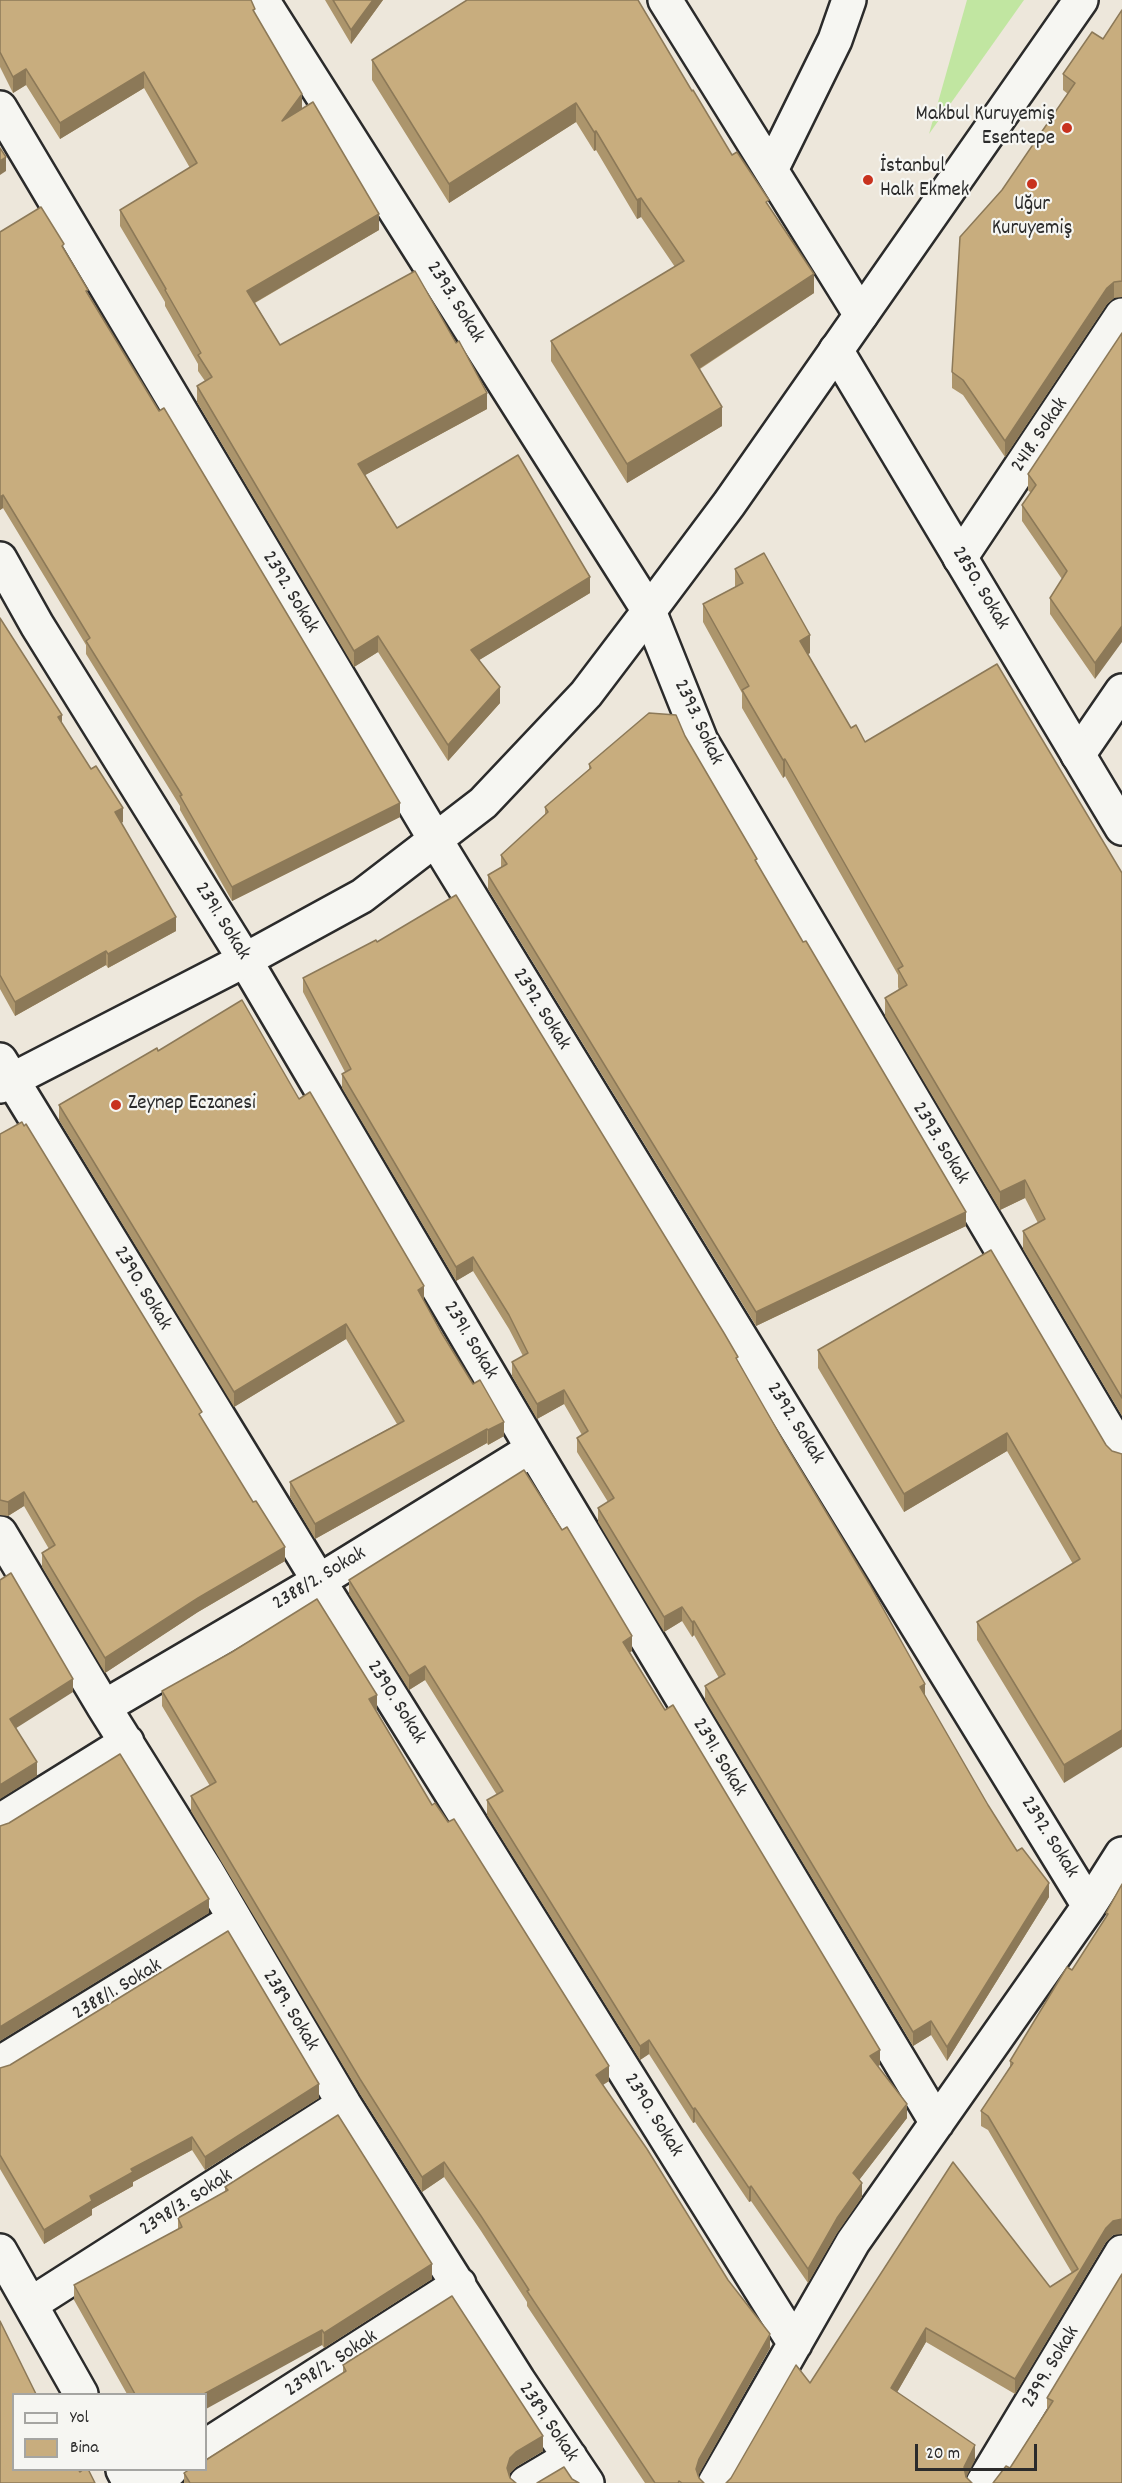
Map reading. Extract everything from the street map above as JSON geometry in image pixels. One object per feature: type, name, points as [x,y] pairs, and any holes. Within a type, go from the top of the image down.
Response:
[{"type":"street","name":"2393. Sokak","points":[[262,0],[649,611],[700,741],[1122,1453]]},
{"type":"street","points":[[665,0],[861,315]]},
{"type":"street","points":[[771,170],[836,40],[849,0]]},
{"type":"street","points":[[4,1075],[245,960],[362,896],[483,803],[586,694],[729,504],[1081,0]]},
{"type":"street","name":"2392. Sokak","points":[[0,108],[435,839],[1089,1906]]},
{"type":"street","name":"2418. Sokak","points":[[960,558],[1122,315]]},
{"type":"street","name":"2850. Sokak","points":[[836,350],[1122,828]]},
{"type":"street","name":"2391. Sokak","points":[[0,559],[38,625],[245,960],[533,1449],[937,2123]]},
{"type":"street","points":[[1078,755],[1122,691]]},
{"type":"street","name":"2390. Sokak","points":[[4,1075],[795,2344]]},
{"type":"street","name":"2388/2. Sokak","points":[[104,1707],[319,1581],[533,1449]]},
{"type":"street","name":"2389. Sokak","points":[[3,1544],[235,1919],[344,2104],[518,2380],[578,2470]]},
{"type":"street","points":[[0,1821],[127,1742]]},
{"type":"street","points":[[715,2483],[853,2242],[1089,1906],[1122,1854]]},
{"type":"street","name":"2388/1. Sokak","points":[[0,2063],[235,1919]]},
{"type":"street","name":"2398/3. Sokak","points":[[31,2304],[344,2104]]},
{"type":"street","points":[[0,2251],[80,2393]]},
{"type":"street","name":"2399. Sokak","points":[[983,2483],[1122,2252]]},
{"type":"street","name":"2398/2. Sokak","points":[[207,2445],[459,2284]]},
{"type":"street","points":[[526,2483],[578,2470]]},
{"type":"street","points":[[149,2483],[167,2471]]},
{"type":"green space","points":[[967,0],[1024,0],[929,134]]},
{"type":"building","points":[[0,0],[251,0],[255,9],[253,10],[302,94],[282,121],[313,102],[379,214],[247,291],[280,345],[415,271],[456,343],[459,341],[487,393],[358,464],[397,528],[518,455],[590,577],[471,650],[500,687],[448,745],[378,636],[354,651],[197,386],[212,377],[198,355],[201,353],[166,289],[120,210],[197,163],[144,72],[60,123],[26,69],[13,77],[0,52]]},
{"type":"building","points":[[333,0],[373,0],[351,30]]},
{"type":"building","points":[[467,0],[638,0],[732,155],[737,152],[769,200],[766,202],[814,274],[691,355],[722,407],[627,464],[551,341],[684,261],[641,198],[637,200],[596,131],[594,132],[576,103],[449,184],[372,60]]},
{"type":"building","points":[[1122,10],[1122,281],[1114,282],[1107,288],[1005,441],[963,380],[952,372],[960,237],[1002,190],[1075,83],[1063,74],[1092,32],[1103,39]]},
{"type":"building","points":[[0,148],[6,157],[0,161]]},
{"type":"building","points":[[41,207],[64,244],[62,246],[88,290],[86,291],[159,411],[164,408],[400,803],[232,887],[180,796],[182,795],[86,641],[90,638],[3,495],[0,497],[0,232]]},
{"type":"building","points":[[1122,333],[1122,626],[1095,663],[1050,598],[1067,571],[1022,505],[1036,485],[1028,474]]},
{"type":"building","points":[[764,553],[810,635],[800,641],[851,728],[856,725],[865,742],[997,664],[1122,873],[1122,1398],[1023,1231],[1045,1219],[1025,1180],[1000,1192],[885,998],[907,985],[898,969],[903,966],[785,759],[783,760],[742,690],[749,686],[703,604],[743,583],[735,569]]},
{"type":"building","points":[[0,618],[62,715],[58,717],[91,769],[96,766],[123,808],[115,812],[176,917],[108,954],[106,951],[15,1002],[0,975]]},
{"type":"building","points":[[649,713],[676,715],[685,736],[757,859],[755,860],[803,942],[806,941],[966,1212],[756,1312],[488,875],[507,864],[501,855],[548,812],[545,807],[591,768],[589,764]]},
{"type":"building","points":[[456,895],[724,1333],[784,1442],[870,1585],[925,1684],[920,1687],[988,1805],[1017,1851],[1022,1848],[1049,1883],[947,2047],[931,2021],[913,2032],[705,1686],[725,1674],[694,1621],[692,1622],[682,1607],[664,1617],[598,1508],[614,1498],[577,1438],[588,1431],[564,1390],[537,1404],[512,1362],[528,1353],[509,1315],[473,1257],[456,1267],[342,1074],[351,1069],[303,978],[376,940],[377,942]]},
{"type":"building","points":[[242,1000],[299,1099],[310,1092],[424,1286],[418,1290],[441,1332],[473,1384],[480,1380],[504,1422],[487,1429],[315,1524],[290,1482],[404,1421],[346,1324],[234,1392],[59,1105],[157,1048],[158,1051]]},
{"type":"building","points":[[22,1122],[24,1126],[26,1124],[202,1412],[199,1414],[253,1502],[256,1501],[285,1547],[198,1598],[105,1658],[42,1553],[55,1545],[24,1492],[8,1502],[0,1500],[0,1134]]},
{"type":"building","points":[[991,1250],[1106,1445],[1112,1451],[1122,1454],[1122,1730],[1064,1765],[977,1622],[1080,1559],[1007,1433],[904,1494],[818,1350]]},
{"type":"building","points":[[524,1470],[562,1530],[567,1527],[632,1636],[623,1642],[665,1710],[673,1705],[880,2050],[870,2056],[907,2104],[853,2173],[862,2183],[837,2218],[808,2269],[695,2108],[693,2109],[649,2040],[640,2046],[487,1800],[503,1791],[425,1666],[409,1676],[349,1580]]},
{"type":"building","points":[[11,1573],[73,1679],[10,1719],[37,1762],[0,1785],[0,1580]]},
{"type":"building","points":[[317,1599],[377,1695],[369,1699],[432,1805],[435,1803],[448,1822],[454,1819],[609,2066],[596,2075],[647,2149],[728,2280],[770,2334],[699,2459],[696,2469],[699,2478],[704,2483],[679,2481],[678,2483],[655,2483],[444,2162],[422,2177],[360,2079],[191,1796],[216,1782],[162,1691],[232,1652]]},
{"type":"building","points":[[120,1754],[209,1899],[0,2027],[0,1826],[9,1823]]},
{"type":"building","points":[[1122,1884],[1122,2219],[1113,2221],[1106,2228],[1015,2379],[926,2328],[891,2388],[975,2445],[964,2467],[966,2477],[972,2483],[726,2483],[796,2365],[810,2383],[953,2162],[1050,2287],[1078,2269],[988,2116],[981,2111],[1013,2063],[1010,2061],[1067,1967],[1072,1970],[1108,1914],[1106,1913]]},
{"type":"building","points":[[228,1931],[319,2084],[205,2157],[192,2137],[131,2169],[133,2172],[90,2196],[92,2201],[44,2230],[0,2155],[0,2068],[10,2065]]},
{"type":"building","points":[[338,2115],[432,2264],[324,2333],[322,2330],[206,2393],[134,2393],[74,2285],[182,2227],[178,2218],[228,2190],[225,2187]]},
{"type":"building","points":[[1122,2274],[1122,2483],[993,2483],[1006,2466],[1010,2468],[1053,2401],[1047,2398]]},
{"type":"building","points":[[452,2296],[543,2436],[510,2458],[507,2468],[510,2478],[516,2483],[190,2483],[184,2473],[207,2471],[207,2459],[346,2371],[343,2365]]},
{"type":"building","points":[[0,2321],[36,2393],[12,2393],[12,2471],[89,2471],[95,2483],[0,2483]]},
{"type":"building","points":[[564,2467],[572,2479],[579,2483],[537,2483]]},
{"type":"place","name":"Makbul Kuruyemiş Esentepe","points":[[1067,128]]},
{"type":"place","name":"İstanbul Halk Ekmek","points":[[868,180]]},
{"type":"place","name":"Uğur Kuruyemiş","points":[[1032,184]]},
{"type":"place","name":"Zeynep Eczanesi","points":[[116,1105]]}]
